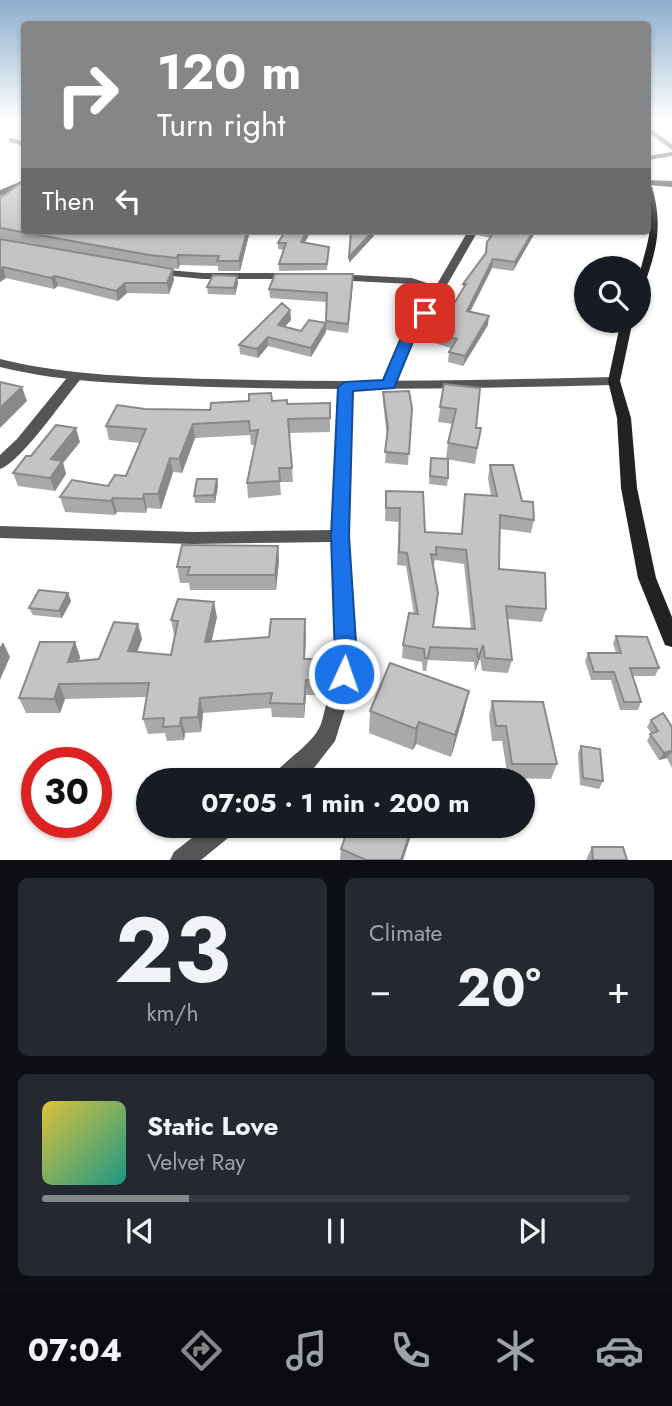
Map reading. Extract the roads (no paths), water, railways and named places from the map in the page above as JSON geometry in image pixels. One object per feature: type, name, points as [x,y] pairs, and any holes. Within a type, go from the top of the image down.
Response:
[{"type":"main road","points":[[649,256],[656,236],[655,208],[651,195]]},
{"type":"main road","points":[[624,333],[614,381],[624,418],[629,488],[647,578],[672,639]]},
{"type":"street","points":[[651,185],[672,184]]},
{"type":"street","points":[[0,193],[21,185]]},
{"type":"street","points":[[389,384],[410,333],[471,235]]},
{"type":"street","points":[[140,270],[203,276],[311,276]]},
{"type":"street","points":[[325,276],[412,281],[438,291]]},
{"type":"street","points":[[0,363],[75,377],[345,387],[614,381]]},
{"type":"street","points":[[0,464],[75,377]]},
{"type":"street","points":[[297,768],[328,734],[341,690],[346,658],[340,536],[345,387]]},
{"type":"street","points":[[0,533],[192,538],[340,536]]},
{"type":"street","points":[[182,860],[210,838]]}]
